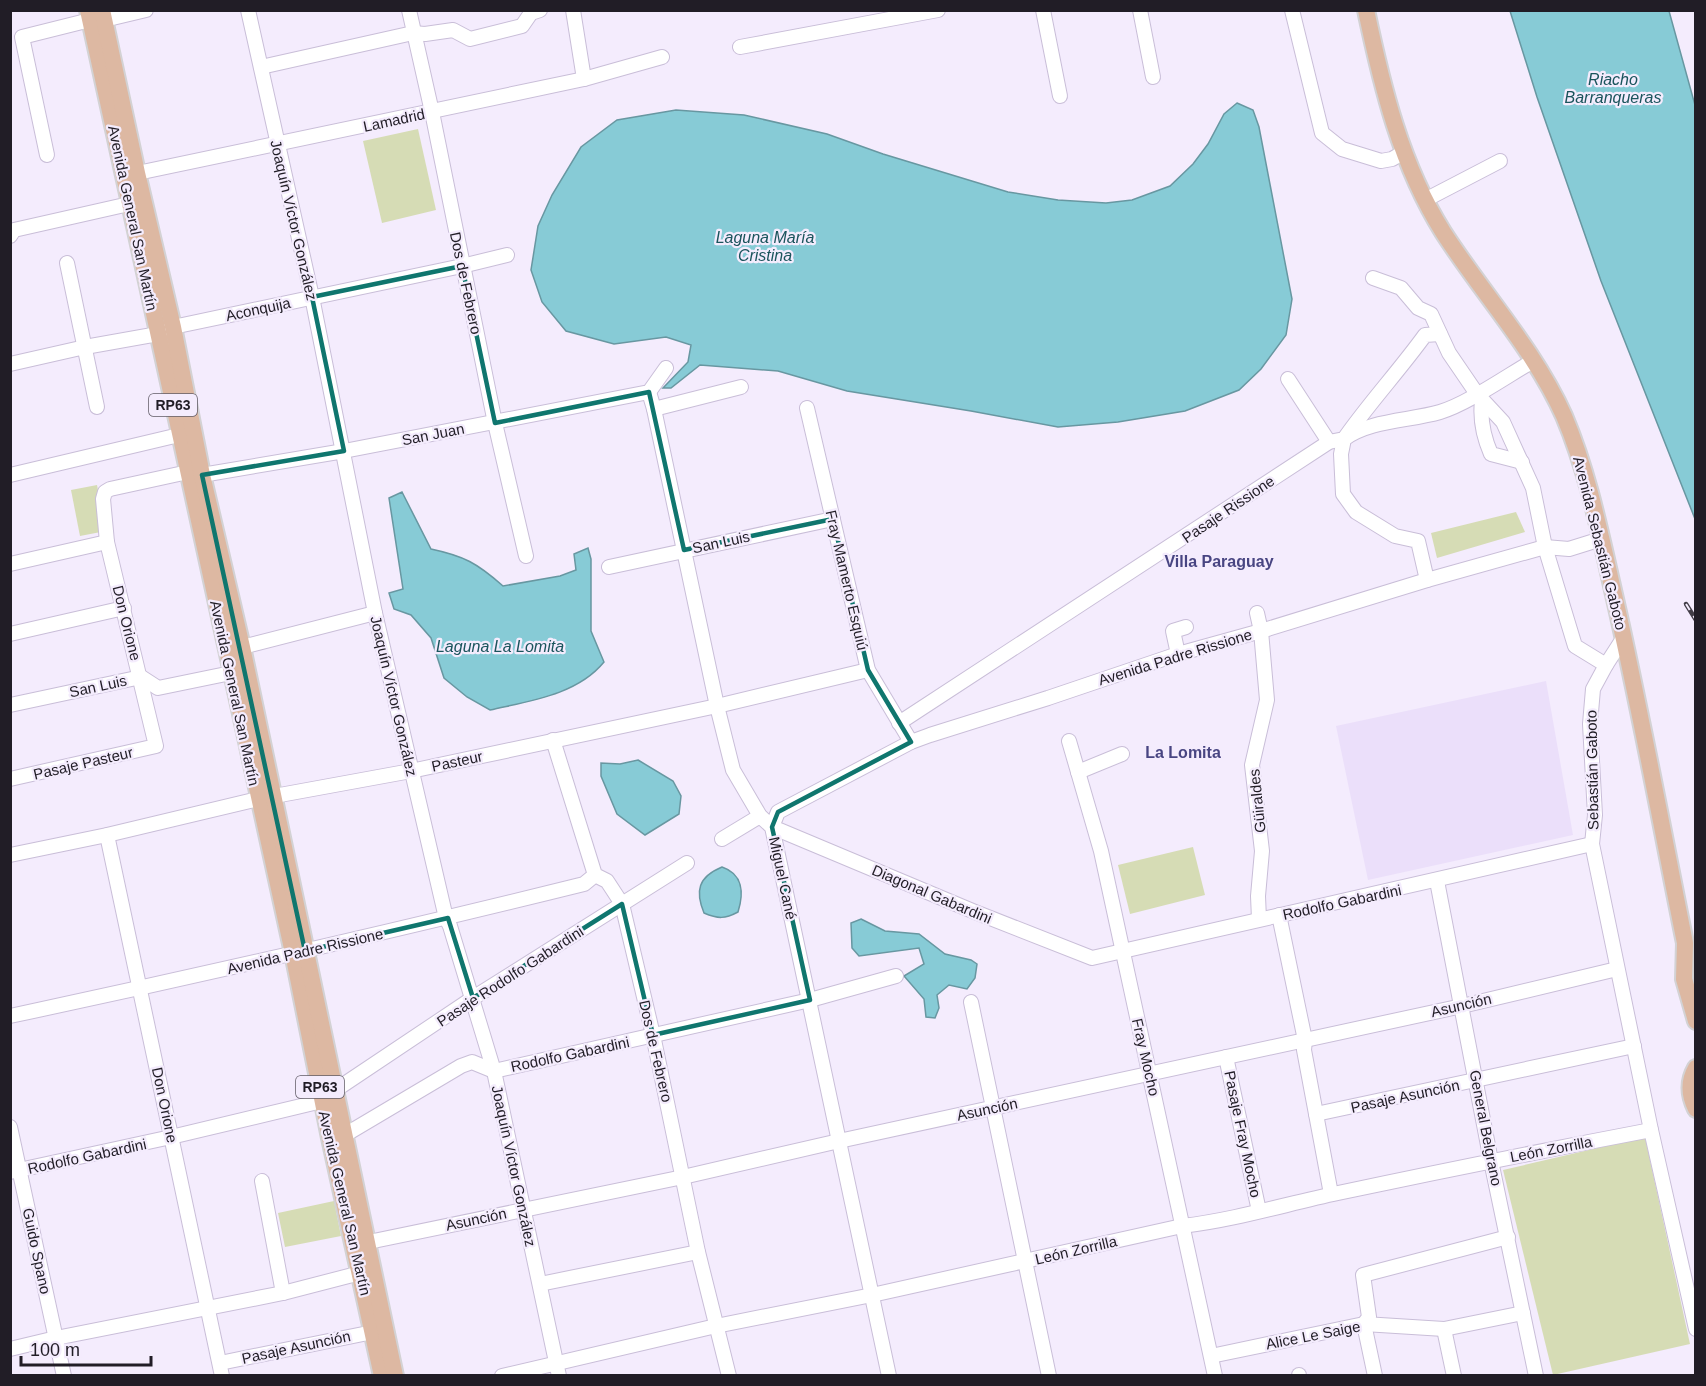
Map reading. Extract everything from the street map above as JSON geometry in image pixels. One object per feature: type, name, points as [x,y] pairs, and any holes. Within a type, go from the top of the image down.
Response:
[{"type":"main road","name":"Avenida Sebastián Gaboto","points":[[1366,10],[1378,70],[1404,152],[1425,200],[1443,232],[1533,361],[1550,389],[1572,436],[1588,484],[1624,637],[1685,943],[1695,970]]},
{"type":"main road","name":"Avenida General San Martín","points":[[96,15],[165,330],[179,435],[195,473],[242,647],[266,798],[328,1096],[367,1271],[395,1376]]},
{"type":"main road","name":"Avenida General San Martín","points":[[130,174],[129,204],[190,413],[195,473],[231,673],[266,798]]},
{"type":"main road","name":"Avenida Sebastián Gaboto","points":[[1685,943],[1684,979],[1695,1021]]},
{"type":"main road","points":[[1695,1068],[1689,1086],[1695,1109]]},
{"type":"main road","name":"Avenida General San Martín","points":[[367,1271],[373,1332],[382,1376]]},
{"type":"street","points":[[47,155],[22,37],[96,15],[146,10]]},
{"type":"street","name":"Joaquín Víctor González","points":[[248,10],[312,297],[375,613],[411,771],[446,918],[473,998],[494,1071],[558,1370]]},
{"type":"street","name":"Dos de Febrero","points":[[409,10],[495,423],[526,556]]},
{"type":"street","points":[[261,67],[413,33],[425,34],[453,30],[470,39],[522,26],[531,13],[540,10]]},
{"type":"street","points":[[573,10],[584,79]]},
{"type":"street","points":[[740,47],[938,10]]},
{"type":"street","points":[[1043,10],[1060,96]]},
{"type":"street","points":[[1140,10],[1153,77]]},
{"type":"street","points":[[1292,10],[1322,133],[1342,149],[1381,161],[1392,159],[1404,152]]},
{"type":"street","name":"Lamadrid","points":[[130,174],[584,79],[662,57]]},
{"type":"street","points":[[1425,200],[1500,161]]},
{"type":"street","points":[[13,233],[129,204]]},
{"type":"street","name":"Aconquija","points":[[10,364],[507,255]]},
{"type":"street","points":[[67,263],[97,407]]},
{"type":"street","points":[[1373,278],[1401,288],[1418,308],[1431,314],[1449,353],[1480,397],[1503,422],[1533,488],[1545,547],[1575,646],[1606,665]]},
{"type":"street","points":[[1427,580],[1418,542],[1395,536],[1356,512],[1343,494],[1341,454],[1344,439],[1425,335],[1440,334]]},
{"type":"street","name":"Pasaje Rissione","points":[[899,723],[1329,441],[1344,439],[1353,432],[1442,412],[1480,397],[1533,361]]},
{"type":"street","points":[[649,392],[666,368]]},
{"type":"street","points":[[1288,379],[1329,441]]},
{"type":"street","points":[[654,409],[741,387]]},
{"type":"street","name":"San Juan","points":[[104,499],[105,492],[110,489],[195,473],[344,451],[649,392]]},
{"type":"street","name":"Miguel Cané","points":[[649,392],[733,770],[759,816],[772,827],[889,1376]]},
{"type":"street","points":[[1480,397],[1487,445],[1491,454],[1522,462]]},
{"type":"street","name":"Fray Mamerto Esquiú","points":[[807,408],[868,670],[911,742]]},
{"type":"street","points":[[12,470],[179,435],[190,413]]},
{"type":"street","name":"Don Orione","points":[[104,499],[107,542],[156,746]]},
{"type":"street","name":"San Luis","points":[[609,567],[833,519]]},
{"type":"street","name":"Avenida Padre Rissione","points":[[772,827],[778,812],[911,742],[1178,654],[1427,580],[1545,547],[1569,549],[1601,539]]},
{"type":"street","points":[[10,564],[107,542]]},
{"type":"street","points":[[10,634],[124,608]]},
{"type":"street","points":[[231,673],[242,647],[375,613]]},
{"type":"street","name":"Güiraldes","points":[[1257,613],[1261,631],[1267,700],[1252,765],[1262,851],[1258,896],[1259,919]]},
{"type":"street","points":[[1178,654],[1173,631],[1186,627]]},
{"type":"street","name":"Sebastián Gaboto","points":[[1624,637],[1593,689],[1591,712],[1595,815],[1592,844],[1651,1130]]},
{"type":"street","name":"Pasteur","points":[[12,850],[106,835],[266,798],[411,771],[717,706],[868,670]]},
{"type":"street","name":"San Luis","points":[[10,705],[141,677],[158,688],[231,673]]},
{"type":"street","name":"Dos de Febrero","points":[[553,740],[596,875],[607,881],[622,904],[653,1035],[698,1252],[729,1376]]},
{"type":"street","name":"Fray Mocho","points":[[1069,741],[1101,851],[1215,1376]]},
{"type":"street","name":"Pasaje Pasteur","points":[[10,779],[156,746]]},
{"type":"street","points":[[1078,772],[1122,754]]},
{"type":"street","points":[[722,839],[759,816]]},
{"type":"street","name":"Diagonal Gabardini","points":[[772,827],[1092,958]]},
{"type":"street","name":"Don Orione","points":[[106,835],[141,988],[221,1369]]},
{"type":"street","name":"Rodolfo Gabardini","points":[[1092,958],[1592,844]]},
{"type":"street","name":"Pasaje Rodolfo Gabardini","points":[[328,1096],[473,998],[687,863]]},
{"type":"street","name":"Avenida Padre Rissione","points":[[10,1016],[446,918],[584,884],[596,875]]},
{"type":"street","name":"General Belgrano","points":[[1437,881],[1491,1161],[1536,1376]]},
{"type":"street","points":[[1279,915],[1305,1040],[1304,1050],[1331,1194]]},
{"type":"street","name":"Asunción","points":[[361,1243],[683,1177],[1462,1006],[1617,969]]},
{"type":"street","name":"Rodolfo Gabardini","points":[[337,1137],[461,1066],[472,1062],[494,1071],[810,1000],[896,976]]},
{"type":"street","points":[[971,1002],[1049,1376]]},
{"type":"street","name":"Pasaje Asunción","points":[[1316,1114],[1634,1046]]},
{"type":"street","name":"Pasaje Fray Mocho","points":[[1226,1057],[1259,1211]]},
{"type":"street","name":"Rodolfo Gabardini","points":[[15,1171],[171,1137],[328,1096]]},
{"type":"street","name":"Guido Spano","points":[[10,1126],[15,1171],[64,1376]]},
{"type":"street","points":[[1651,1130],[1695,1329]]},
{"type":"street","name":"León Zorrilla","points":[[502,1376],[558,1370],[716,1326],[872,1295],[1182,1226],[1206,1224],[1331,1194],[1651,1130]]},
{"type":"street","points":[[262,1181],[282,1293]]},
{"type":"street","points":[[1375,1376],[1364,1324],[1369,1317],[1363,1275],[1508,1237]]},
{"type":"street","points":[[540,1284],[698,1252]]},
{"type":"street","points":[[10,1349],[282,1293],[367,1271]]},
{"type":"street","name":"Alice Le Saige","points":[[1210,1356],[1364,1324],[1444,1329],[1523,1312]]},
{"type":"street","points":[[1444,1329],[1454,1376]]},
{"type":"street","name":"Pasaje Asunción","points":[[221,1369],[373,1332]]},
{"type":"highlighted area","points":[[462,266],[495,423],[649,392],[684,550],[833,519],[868,670],[911,742],[778,812],[772,827],[810,1000],[653,1035],[622,904],[473,998],[448,918],[305,951],[202,475],[344,451],[312,297]]},
{"type":"shaded area","points":[[1546,681],[1573,835],[1368,880],[1336,726]]},
{"type":"green space","points":[[418,129],[436,210],[382,223],[363,141]]},
{"type":"green space","points":[[97,485],[106,531],[80,536],[71,490]]},
{"type":"green space","points":[[1516,512],[1525,532],[1437,558],[1431,533]]},
{"type":"green space","points":[[1193,847],[1205,895],[1130,914],[1118,865]]},
{"type":"green space","points":[[1645,1137],[1690,1344],[1553,1375],[1503,1170]]},
{"type":"green space","points":[[334,1201],[341,1236],[285,1247],[278,1213]]},
{"type":"water","name":"Riacho Barranqueras","points":[[1510,11],[1669,11],[1695,105],[1695,519],[1601,281],[1537,97]]},
{"type":"water","name":"Laguna María Cristina","points":[[1237,103],[1253,110],[1259,127],[1292,299],[1286,335],[1261,369],[1239,390],[1185,411],[1118,422],[1058,427],[847,391],[778,371],[700,365],[671,388],[663,388],[688,362],[691,345],[666,337],[614,344],[566,331],[542,302],[531,270],[538,226],[552,195],[581,147],[617,120],[676,110],[744,115],[827,134],[883,154],[1008,192],[1058,200],[1106,203],[1132,200],[1170,186],[1193,164],[1208,144],[1224,114]]},
{"type":"water","name":"Laguna La Lomita","points":[[402,492],[431,549],[453,554],[470,562],[503,586],[560,576],[576,570],[574,554],[588,548],[591,559],[591,631],[604,662],[580,682],[552,695],[490,710],[467,697],[444,678],[431,638],[411,615],[394,609],[389,593],[403,589],[389,498]]},
{"type":"water","points":[[638,760],[673,781],[681,796],[679,814],[645,835],[617,814],[601,776],[601,763],[620,764]]},
{"type":"water","points":[[722,867],[738,879],[741,898],[738,912],[721,917],[704,913],[699,891],[703,880]]},
{"type":"water","points":[[861,919],[885,931],[919,934],[945,954],[971,960],[977,964],[975,978],[967,989],[949,985],[937,995],[939,1008],[935,1018],[926,1017],[924,999],[904,976],[924,964],[919,948],[859,956],[852,948],[851,923]]},
{"type":"railway","points":[[1686,604],[1696,620]]},
{"type":"district","name":"Villa Paraguay","points":[[1219,561]]},
{"type":"district","name":"La Lomita","points":[[1183,752]]}]
